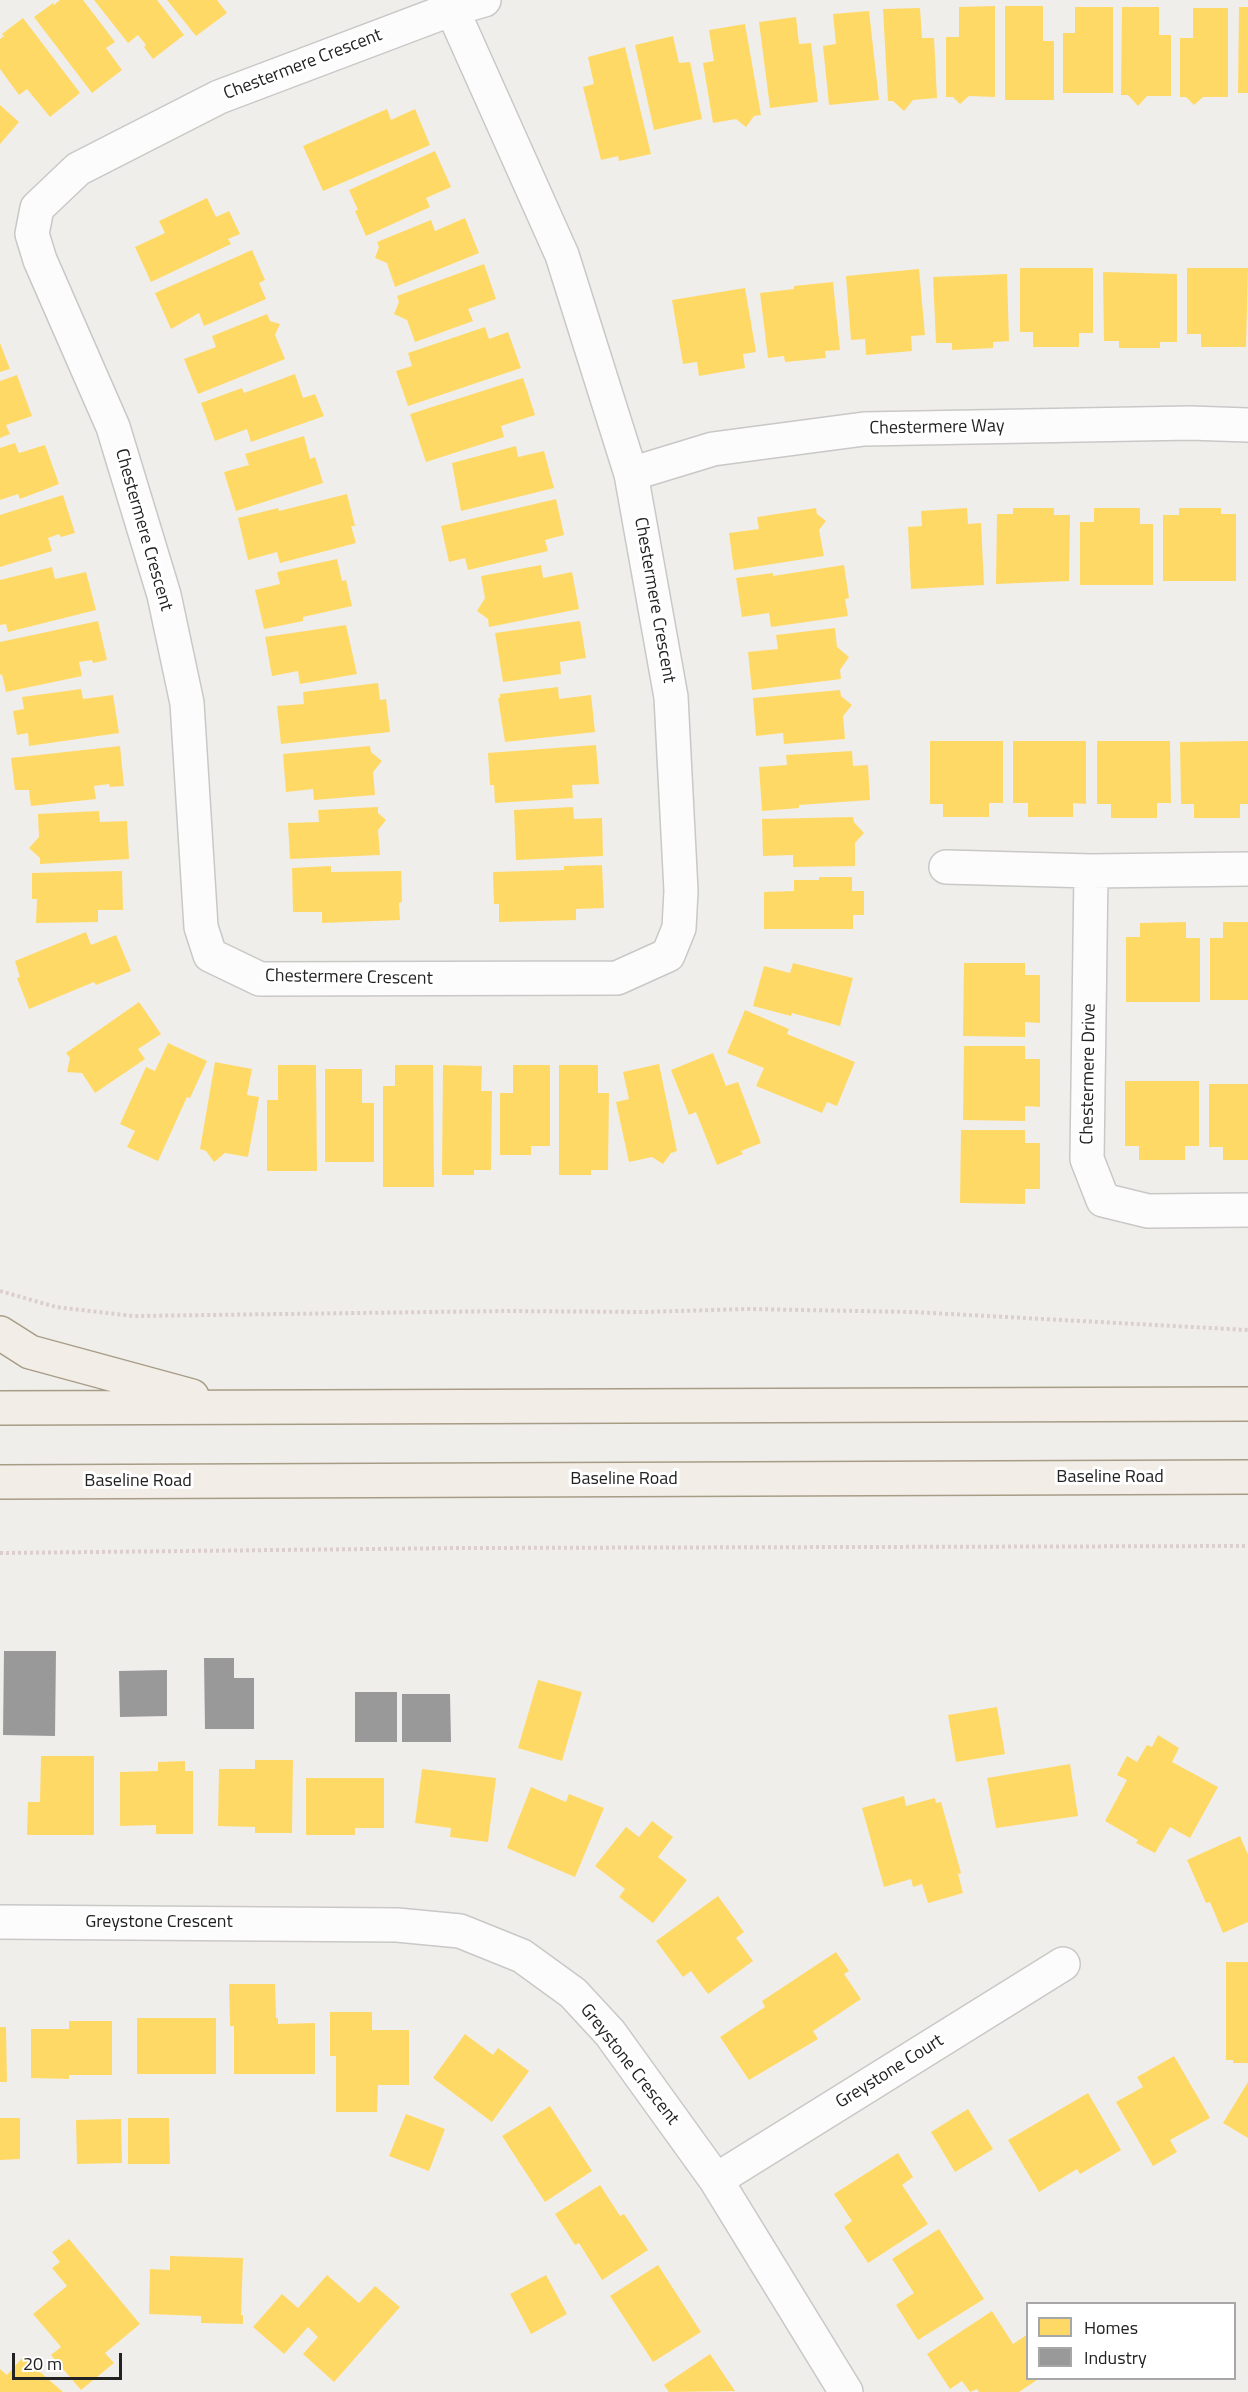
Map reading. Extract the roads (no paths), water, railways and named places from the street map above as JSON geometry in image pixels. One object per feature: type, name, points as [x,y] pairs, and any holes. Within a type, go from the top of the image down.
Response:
[{"type":"main road","points":[[0,1333],[30,1352],[234,1407]]},
{"type":"main road","points":[[0,1408],[1248,1404]]},
{"type":"main road","name":"Baseline Road","points":[[0,1482],[1248,1477]]},
{"type":"street","points":[[449,5],[484,0]]},
{"type":"street","name":"Chestermere Crescent","points":[[449,5],[562,255],[632,474],[670,696],[681,891],[679,928],[668,955],[617,978],[260,979],[210,955],[201,927],[187,703],[164,595],[113,428],[40,260],[32,234],[37,208],[78,169],[219,96],[449,5]]},
{"type":"street","name":"Chestermere Way","points":[[632,474],[713,449],[864,429],[1190,423],[1248,425]]},
{"type":"street","points":[[946,867],[1091,871],[1248,868]]},
{"type":"street","name":"Chestermere Drive","points":[[1091,871],[1088,1159],[1103,1200],[1148,1211],[1248,1210]]},
{"type":"street","name":"Greystone Crescent","points":[[0,1922],[397,1925],[460,1931],[522,1956],[573,1993],[610,2033],[716,2180],[846,2392]]},
{"type":"street","name":"Greystone Court","points":[[716,2180],[1063,1964]]}]
